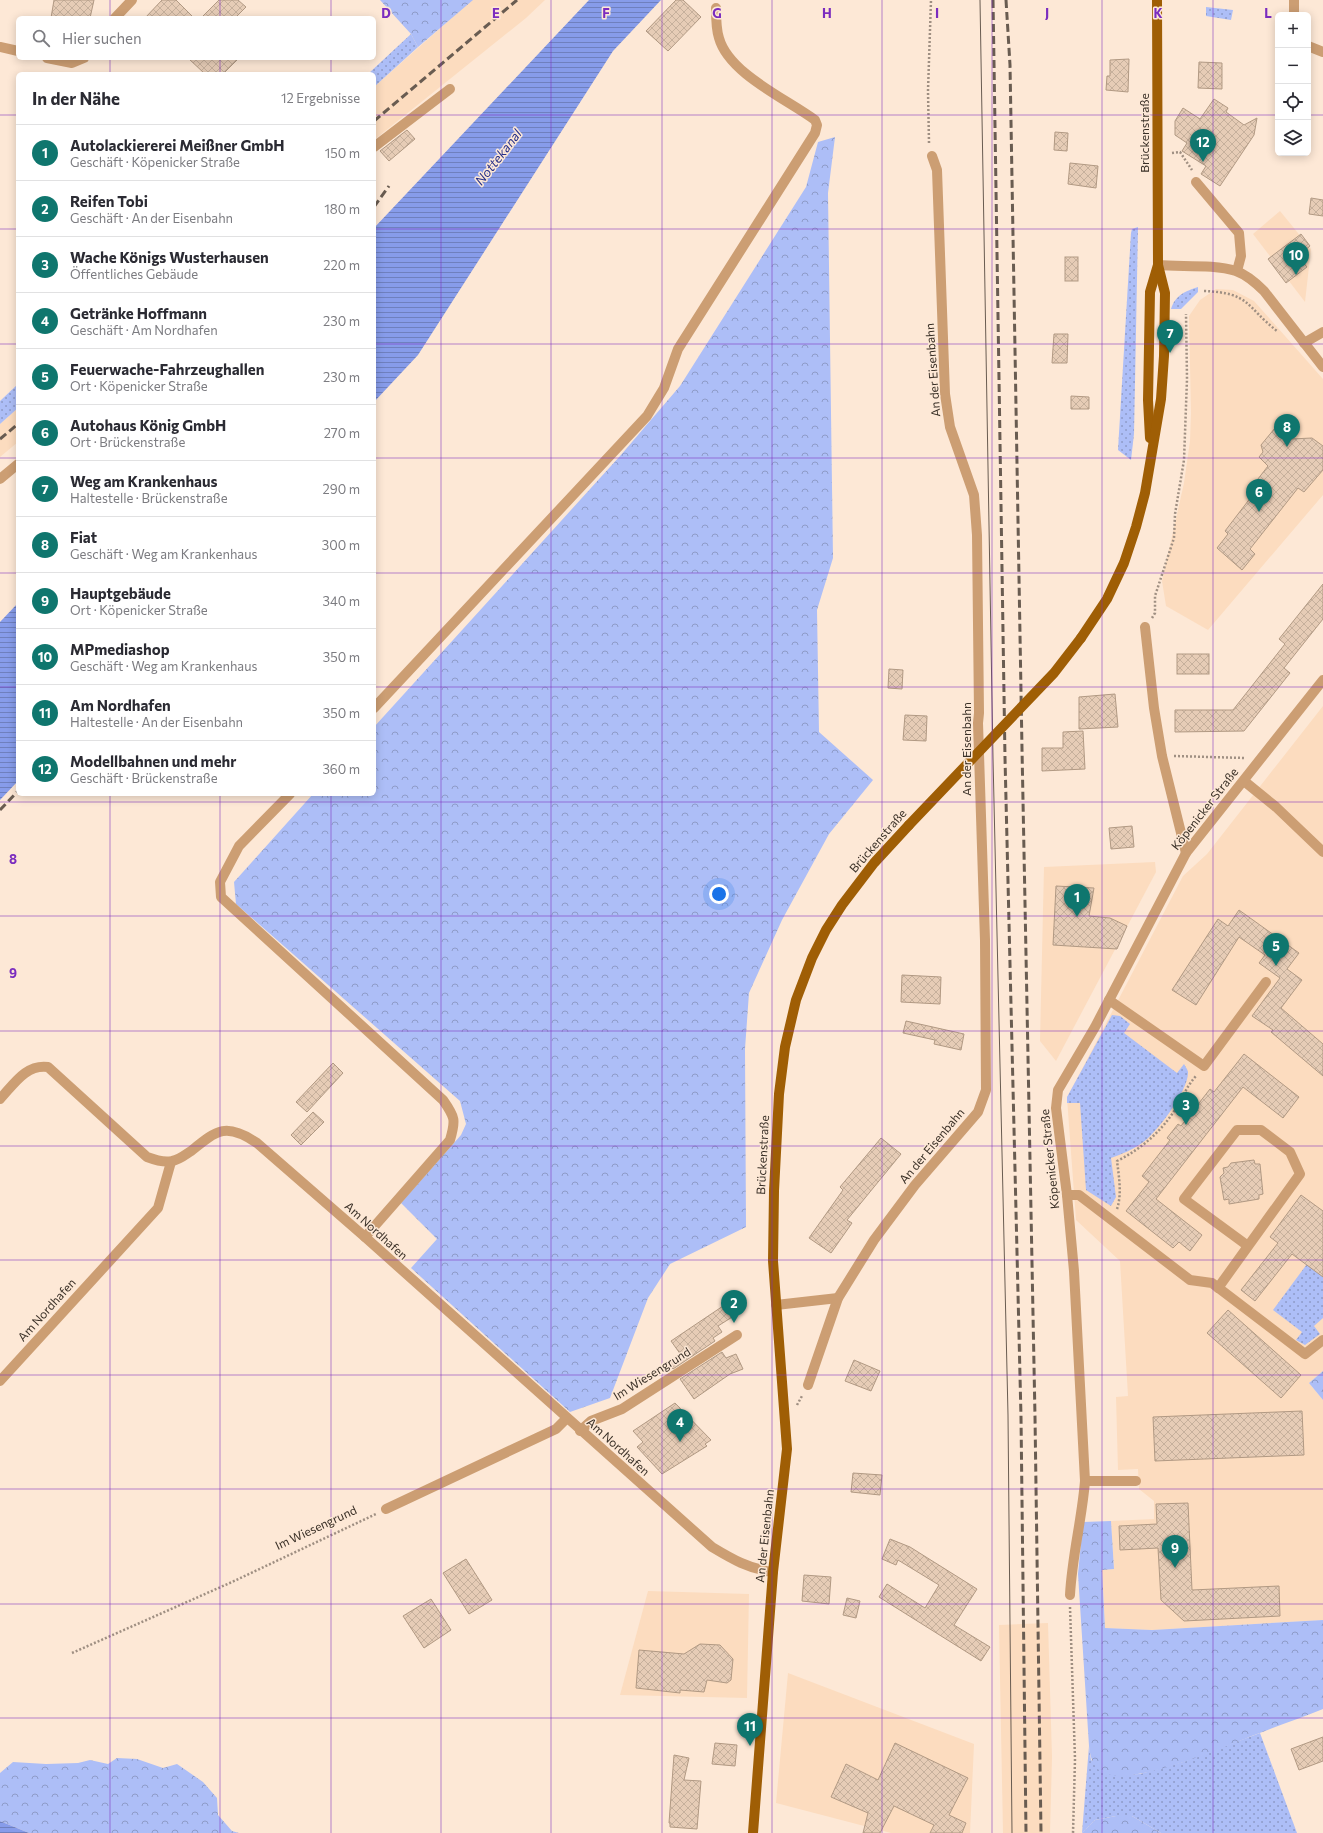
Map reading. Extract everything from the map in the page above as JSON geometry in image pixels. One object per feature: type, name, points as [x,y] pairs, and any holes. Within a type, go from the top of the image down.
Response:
[{"type":"main road","name":"Brückenstraße","points":[[776,1305],[773,1223],[778,1094],[785,1047],[796,1000],[812,958],[842,905],[874,863],[1054,673],[1081,638],[1107,599],[1124,563],[1136,527],[1145,493],[1161,399],[1164,356],[1165,294],[1158,265],[1157,0]]},
{"type":"main road","name":"Brückenstraße","points":[[1151,454],[1148,400],[1150,292],[1158,265]]},
{"type":"main road","name":"An der Eisenbahn","points":[[753,1833],[773,1572],[787,1449],[776,1305]]},
{"type":"street","points":[[117,16],[132,0]]},
{"type":"street","points":[[1294,0],[1294,12]]},
{"type":"street","points":[[376,706],[647,416],[664,388],[678,349],[815,133],[817,124],[816,120],[743,72],[723,49],[717,30],[716,8]]},
{"type":"street","points":[[0,47],[16,51]]},
{"type":"street","points":[[1311,47],[1323,52]]},
{"type":"street","points":[[57,60],[72,63],[79,60]]},
{"type":"street","points":[[376,145],[450,89]]},
{"type":"street","name":"An der Eisenbahn","points":[[808,1385],[838,1298],[874,1240],[915,1185],[978,1112],[986,1090],[985,940],[978,724],[980,713],[977,535],[974,495],[950,427],[945,394],[938,170],[932,156]]},
{"type":"street","points":[[1196,182],[1239,233],[1240,256],[1236,272]]},
{"type":"street","points":[[1158,265],[1223,269],[1236,272],[1253,281],[1264,291],[1323,367]]},
{"type":"street","points":[[1304,343],[1323,332]]},
{"type":"street","points":[[0,479],[16,466]]},
{"type":"street","points":[[1145,627],[1154,708],[1162,756],[1186,853]]},
{"type":"street","name":"Köpenicker Straße","points":[[1070,1595],[1071,1576],[1083,1503],[1085,1481],[1074,1270],[1067,1195],[1056,1108],[1058,1090],[1077,1059],[1109,1000],[1186,853],[1323,680]]},
{"type":"street","points":[[1244,781],[1276,807],[1323,852]]},
{"type":"street","points":[[288,796],[239,846],[220,882],[220,897],[443,1100],[451,1111],[454,1124],[450,1140],[365,1237]]},
{"type":"street","points":[[1109,1000],[1204,1066],[1266,982]]},
{"type":"street","points":[[0,1099],[25,1073],[37,1066],[48,1067],[148,1157],[158,1161],[171,1162]]},
{"type":"street","points":[[1218,1288],[1300,1174],[1290,1152],[1261,1130],[1237,1130],[1184,1199],[1248,1246]]},
{"type":"street","name":"Am Nordhafen","points":[[0,1381],[158,1208],[171,1162],[182,1157],[213,1133],[228,1131],[243,1134],[257,1143],[365,1237],[566,1419],[712,1547],[739,1563],[756,1570],[773,1572]]},
{"type":"street","points":[[1067,1195],[1078,1195],[1190,1280],[1212,1283],[1305,1354],[1323,1340]]},
{"type":"street","points":[[776,1305],[838,1298]]},
{"type":"street","name":"Im Wiesengrund","points":[[580,1431],[591,1421],[629,1405],[737,1335]]},
{"type":"street","points":[[386,1510],[556,1429],[566,1419]]},
{"type":"street","points":[[1085,1481],[1136,1480]]},
{"type":"path","points":[[931,0],[928,91],[929,147],[932,156]]},
{"type":"path","points":[[1172,152],[1180,152],[1193,170],[1196,182]]},
{"type":"path","points":[[1204,291],[1230,293],[1239,296],[1248,302],[1279,332],[1295,332]]},
{"type":"path","points":[[1145,627],[1155,614],[1154,596],[1174,538],[1175,514],[1184,460],[1186,432],[1186,314]]},
{"type":"path","points":[[1162,756],[1260,758]]},
{"type":"path","points":[[1110,1219],[1117,1211],[1119,1202],[1117,1161],[1145,1145],[1155,1136],[1178,1106],[1186,1087],[1204,1066]]},
{"type":"path","name":"Im Wiesengrund","points":[[72,1653],[232,1582],[386,1510]]},
{"type":"path","points":[[1070,1595],[1075,1759],[1073,1833]]},
{"type":"shaded area","points":[[472,0],[545,0],[526,18],[376,138],[376,85]]},
{"type":"shaded area","points":[[1280,211],[1311,249],[1305,302],[1253,234]]},
{"type":"shaded area","points":[[1216,289],[1233,290],[1254,301],[1323,379],[1323,495],[1208,630],[1166,606],[1162,581],[1184,483],[1190,441],[1191,413],[1189,316],[1200,300]]},
{"type":"shaded area","points":[[16,410],[16,444],[0,457],[0,424]]},
{"type":"shaded area","points":[[1323,706],[1323,1371],[1309,1383],[1323,1400],[1323,1620],[1152,1630],[1105,1628],[1102,1570],[1114,1569],[1111,1521],[1154,1519],[1154,1501],[1139,1489],[1138,1469],[1118,1470],[1116,1397],[1128,1396],[1120,1261],[1076,1220],[1067,1098],[1183,876],[1207,854]]},
{"type":"shaded area","points":[[1155,862],[1156,872],[1056,1061],[1040,1041],[1044,867]]},
{"type":"shaded area","points":[[648,1591],[749,1594],[747,1698],[620,1695]]},
{"type":"shaded area","points":[[1048,1623],[1052,1757],[1050,1833],[1003,1833],[999,1625]]},
{"type":"shaded area","points":[[788,1673],[974,1744],[970,1833],[891,1833],[776,1803]]},
{"type":"green space","points":[[380,0],[473,0],[418,47],[411,34]]},
{"type":"green space","points":[[1206,7],[1233,10],[1231,20],[1206,16]]},
{"type":"green space","points":[[411,34],[418,47],[376,85],[376,72],[370,72]]},
{"type":"green space","points":[[835,137],[828,193],[833,558],[817,610],[819,732],[873,780],[829,834],[782,920],[749,993],[745,1049],[746,1227],[670,1264],[648,1298],[610,1398],[570,1412],[411,1268],[437,1239],[401,1203],[461,1135],[466,1124],[460,1101],[236,904],[234,882],[311,796],[376,796],[376,725],[620,456],[680,386],[806,187],[818,142]]},
{"type":"green space","points":[[1138,227],[1134,434],[1131,460],[1118,450],[1131,233],[1132,229]]},
{"type":"green space","points":[[1198,287],[1198,292],[1181,309],[1171,309],[1178,297],[1185,292]]},
{"type":"green space","points":[[16,386],[16,410],[0,424],[0,401]]},
{"type":"green space","points":[[1112,1015],[1120,1016],[1130,1024],[1124,1033],[1177,1073],[1184,1064],[1188,1072],[1187,1080],[1178,1100],[1155,1131],[1148,1138],[1127,1152],[1111,1158],[1116,1197],[1111,1206],[1086,1190],[1080,1103],[1067,1103],[1067,1097]]},
{"type":"green space","points":[[1307,1264],[1323,1277],[1323,1318],[1314,1326],[1320,1334],[1305,1345],[1296,1340],[1302,1332],[1273,1310]]},
{"type":"green space","points":[[1323,1371],[1323,1400],[1309,1383]]},
{"type":"green space","points":[[1111,1521],[1114,1569],[1102,1570],[1105,1628],[1152,1630],[1323,1620],[1323,1709],[1201,1756],[1154,1771],[1132,1775],[1114,1775],[1097,1769],[1093,1763],[1089,1746],[1078,1574],[1083,1522]]},
{"type":"green space","points":[[1260,1733],[1297,1833],[1161,1833],[1132,1816],[1116,1816],[1095,1820],[1082,1833],[1089,1746],[1091,1760],[1115,1775],[1140,1774],[1183,1762]]},
{"type":"green space","points":[[117,1758],[137,1759],[163,1768],[177,1764],[203,1782],[217,1798],[218,1815],[232,1831],[239,1833],[29,1833],[0,1821],[0,1773],[13,1762],[46,1764],[78,1763],[90,1760],[108,1764]]},
{"type":"green space","points":[[1116,1816],[1132,1816],[1161,1833],[1082,1833],[1095,1820]]},
{"type":"water","name":"Nottekanal","points":[[589,0],[661,0],[613,51],[418,355],[376,400],[376,226]]},
{"type":"water","points":[[16,605],[16,783],[0,800],[0,622]]},
{"type":"water","points":[[0,1821],[29,1833],[0,1833]]},
{"type":"building","points":[[54,0],[94,0],[90,16],[51,16]]},
{"type":"building","points":[[162,0],[176,0],[192,16],[147,16]]},
{"type":"building","points":[[219,0],[238,0],[246,7],[237,16],[203,16]]},
{"type":"building","points":[[676,0],[683,0],[701,17],[668,51],[646,31]]},
{"type":"building","points":[[1129,59],[1128,92],[1106,90],[1107,76],[1110,76],[1110,60]]},
{"type":"building","points":[[190,60],[237,60],[225,72],[203,72]]},
{"type":"building","points":[[1199,62],[1222,63],[1222,89],[1198,88]]},
{"type":"building","points":[[1214,99],[1228,108],[1226,112],[1244,125],[1257,118],[1254,135],[1220,186],[1201,174],[1206,166],[1182,151],[1187,143],[1175,135],[1175,121],[1183,108],[1200,119]]},
{"type":"building","points":[[407,130],[415,139],[389,161],[380,151]]},
{"type":"building","points":[[1055,132],[1068,133],[1067,151],[1054,150]]},
{"type":"building","points":[[1070,163],[1098,166],[1096,188],[1068,184]]},
{"type":"building","points":[[1311,198],[1323,200],[1323,216],[1309,214]]},
{"type":"building","points":[[1301,234],[1310,246],[1298,256],[1307,267],[1286,283],[1268,259]]},
{"type":"building","points":[[1065,257],[1078,257],[1078,281],[1065,281]]},
{"type":"building","points":[[1054,334],[1068,334],[1067,363],[1052,363]]},
{"type":"building","points":[[1071,396],[1089,397],[1089,409],[1071,409]]},
{"type":"building","points":[[1275,428],[1291,439],[1312,438],[1323,446],[1323,470],[1304,492],[1298,488],[1250,549],[1255,554],[1242,570],[1217,548],[1228,534],[1225,531],[1258,488],[1254,484],[1268,466],[1259,457],[1263,452],[1261,445]]},
{"type":"building","points":[[1323,584],[1323,619],[1284,668],[1290,673],[1244,731],[1175,732],[1175,710],[1233,710],[1285,644],[1279,639]]},
{"type":"building","points":[[1177,654],[1209,654],[1209,674],[1177,674]]},
{"type":"building","points":[[889,669],[903,670],[902,689],[888,688]]},
{"type":"building","points":[[1115,694],[1118,727],[1079,729],[1079,697]]},
{"type":"building","points":[[905,715],[927,716],[926,741],[903,740]]},
{"type":"building","points":[[1083,731],[1085,769],[1042,771],[1042,748],[1063,748],[1063,732]]},
{"type":"building","points":[[1132,826],[1134,847],[1111,849],[1109,828]]},
{"type":"building","points":[[1056,886],[1094,888],[1089,916],[1110,918],[1127,926],[1117,949],[1053,945]]},
{"type":"building","points":[[1239,910],[1299,953],[1287,969],[1302,980],[1281,1008],[1323,1044],[1323,1076],[1271,1032],[1273,1030],[1252,1016],[1280,978],[1259,963],[1265,955],[1239,937],[1196,1005],[1172,990],[1218,919],[1228,926]]},
{"type":"building","points":[[902,975],[941,977],[940,1004],[901,1002]]},
{"type":"building","points":[[906,1021],[964,1034],[961,1050],[934,1044],[935,1040],[903,1033]]},
{"type":"building","points":[[1244,1054],[1299,1097],[1283,1118],[1243,1087],[1156,1199],[1202,1235],[1190,1251],[1179,1242],[1173,1248],[1126,1211],[1149,1182],[1142,1176],[1170,1140],[1167,1138],[1178,1124],[1181,1126],[1210,1089],[1214,1092]]},
{"type":"building","points":[[333,1063],[343,1073],[307,1112],[296,1102]]},
{"type":"building","points":[[313,1112],[324,1122],[301,1145],[291,1135]]},
{"type":"building","points":[[881,1138],[901,1154],[847,1220],[852,1223],[831,1253],[809,1238],[843,1190],[840,1187]]},
{"type":"building","points":[[1254,1160],[1255,1164],[1260,1164],[1263,1194],[1259,1195],[1259,1199],[1229,1204],[1229,1199],[1224,1200],[1220,1177],[1224,1173],[1223,1168],[1228,1167],[1231,1163]]},
{"type":"building","points":[[1301,1195],[1323,1211],[1323,1277],[1292,1254],[1255,1301],[1241,1290],[1278,1243],[1270,1237]]},
{"type":"building","points":[[729,1302],[737,1314],[718,1326],[722,1332],[713,1338],[715,1341],[673,1369],[669,1363],[681,1355],[671,1341]]},
{"type":"building","points":[[1228,1310],[1301,1375],[1281,1398],[1207,1333]]},
{"type":"building","points":[[722,1352],[726,1358],[736,1354],[743,1369],[730,1374],[694,1399],[680,1379]]},
{"type":"building","points":[[854,1360],[880,1371],[871,1391],[845,1381]]},
{"type":"building","points":[[675,1403],[711,1440],[705,1444],[707,1446],[662,1474],[637,1447],[643,1442],[633,1431]]},
{"type":"building","points":[[1302,1411],[1304,1455],[1155,1461],[1153,1417]]},
{"type":"building","points":[[853,1473],[882,1475],[880,1495],[851,1492]]},
{"type":"building","points":[[1188,1503],[1192,1590],[1279,1586],[1280,1616],[1184,1621],[1161,1600],[1158,1548],[1120,1550],[1119,1526],[1157,1524],[1156,1504]]},
{"type":"building","points":[[890,1539],[910,1547],[977,1589],[954,1625],[990,1647],[981,1661],[879,1597],[887,1584],[925,1608],[939,1585],[898,1560],[896,1565],[882,1559]]},
{"type":"building","points":[[466,1559],[492,1600],[469,1614],[443,1573]]},
{"type":"building","points":[[804,1575],[831,1577],[829,1604],[802,1601]]},
{"type":"building","points":[[847,1598],[860,1601],[856,1618],[843,1615]]},
{"type":"building","points":[[431,1599],[451,1630],[424,1648],[403,1616]]},
{"type":"building","points":[[700,1644],[720,1645],[733,1659],[731,1680],[727,1683],[707,1680],[704,1692],[680,1690],[680,1693],[636,1688],[639,1650],[684,1654]]},
{"type":"building","points":[[1323,1737],[1323,1761],[1299,1770],[1291,1749]]},
{"type":"building","points":[[715,1743],[737,1745],[735,1766],[712,1764]]},
{"type":"building","points":[[895,1743],[968,1778],[949,1815],[966,1823],[962,1833],[930,1833],[934,1825],[894,1806],[880,1833],[863,1833],[868,1813],[831,1797],[846,1764],[878,1780]]},
{"type":"building","points":[[674,1755],[689,1758],[684,1780],[701,1781],[697,1829],[670,1827],[669,1823]]},
{"type":"tram line","points":[[980,0],[993,758],[1008,1415],[1012,1833]]},
{"type":"railway","points":[[376,119],[517,0]]},
{"type":"railway","points":[[993,0],[1005,758],[1021,1417],[1026,1833]]},
{"type":"railway","points":[[1006,0],[1010,65],[1035,1417],[1041,1833]]},
{"type":"railway","points":[[376,204],[389,186]]},
{"type":"railway","points":[[0,439],[16,426]]},
{"type":"railway","points":[[0,810],[16,793]]},
{"type":"place","name":"Modellbahnen und mehr","points":[[1203,162]]},
{"type":"place","name":"MPmediashop","points":[[1296,275]]},
{"type":"place","name":"Weg am Krankenhaus","points":[[1170,353]]},
{"type":"place","name":"Fiat","points":[[1287,447]]},
{"type":"place","name":"Autohaus König GmbH","points":[[1259,512]]},
{"type":"place","name":"Autolackiererei Meißner GmbH","points":[[1077,917]]},
{"type":"place","name":"Feuerwache-Fahrzeughallen","points":[[1276,966]]},
{"type":"place","name":"Wache Königs Wusterhausen","points":[[1186,1125]]},
{"type":"place","name":"Reifen Tobi","points":[[734,1323]]},
{"type":"place","name":"Getränke Hoffmann","points":[[680,1442]]},
{"type":"place","name":"Hauptgebäude","points":[[1175,1568]]},
{"type":"place","name":"Am Nordhafen","points":[[750,1746]]}]
